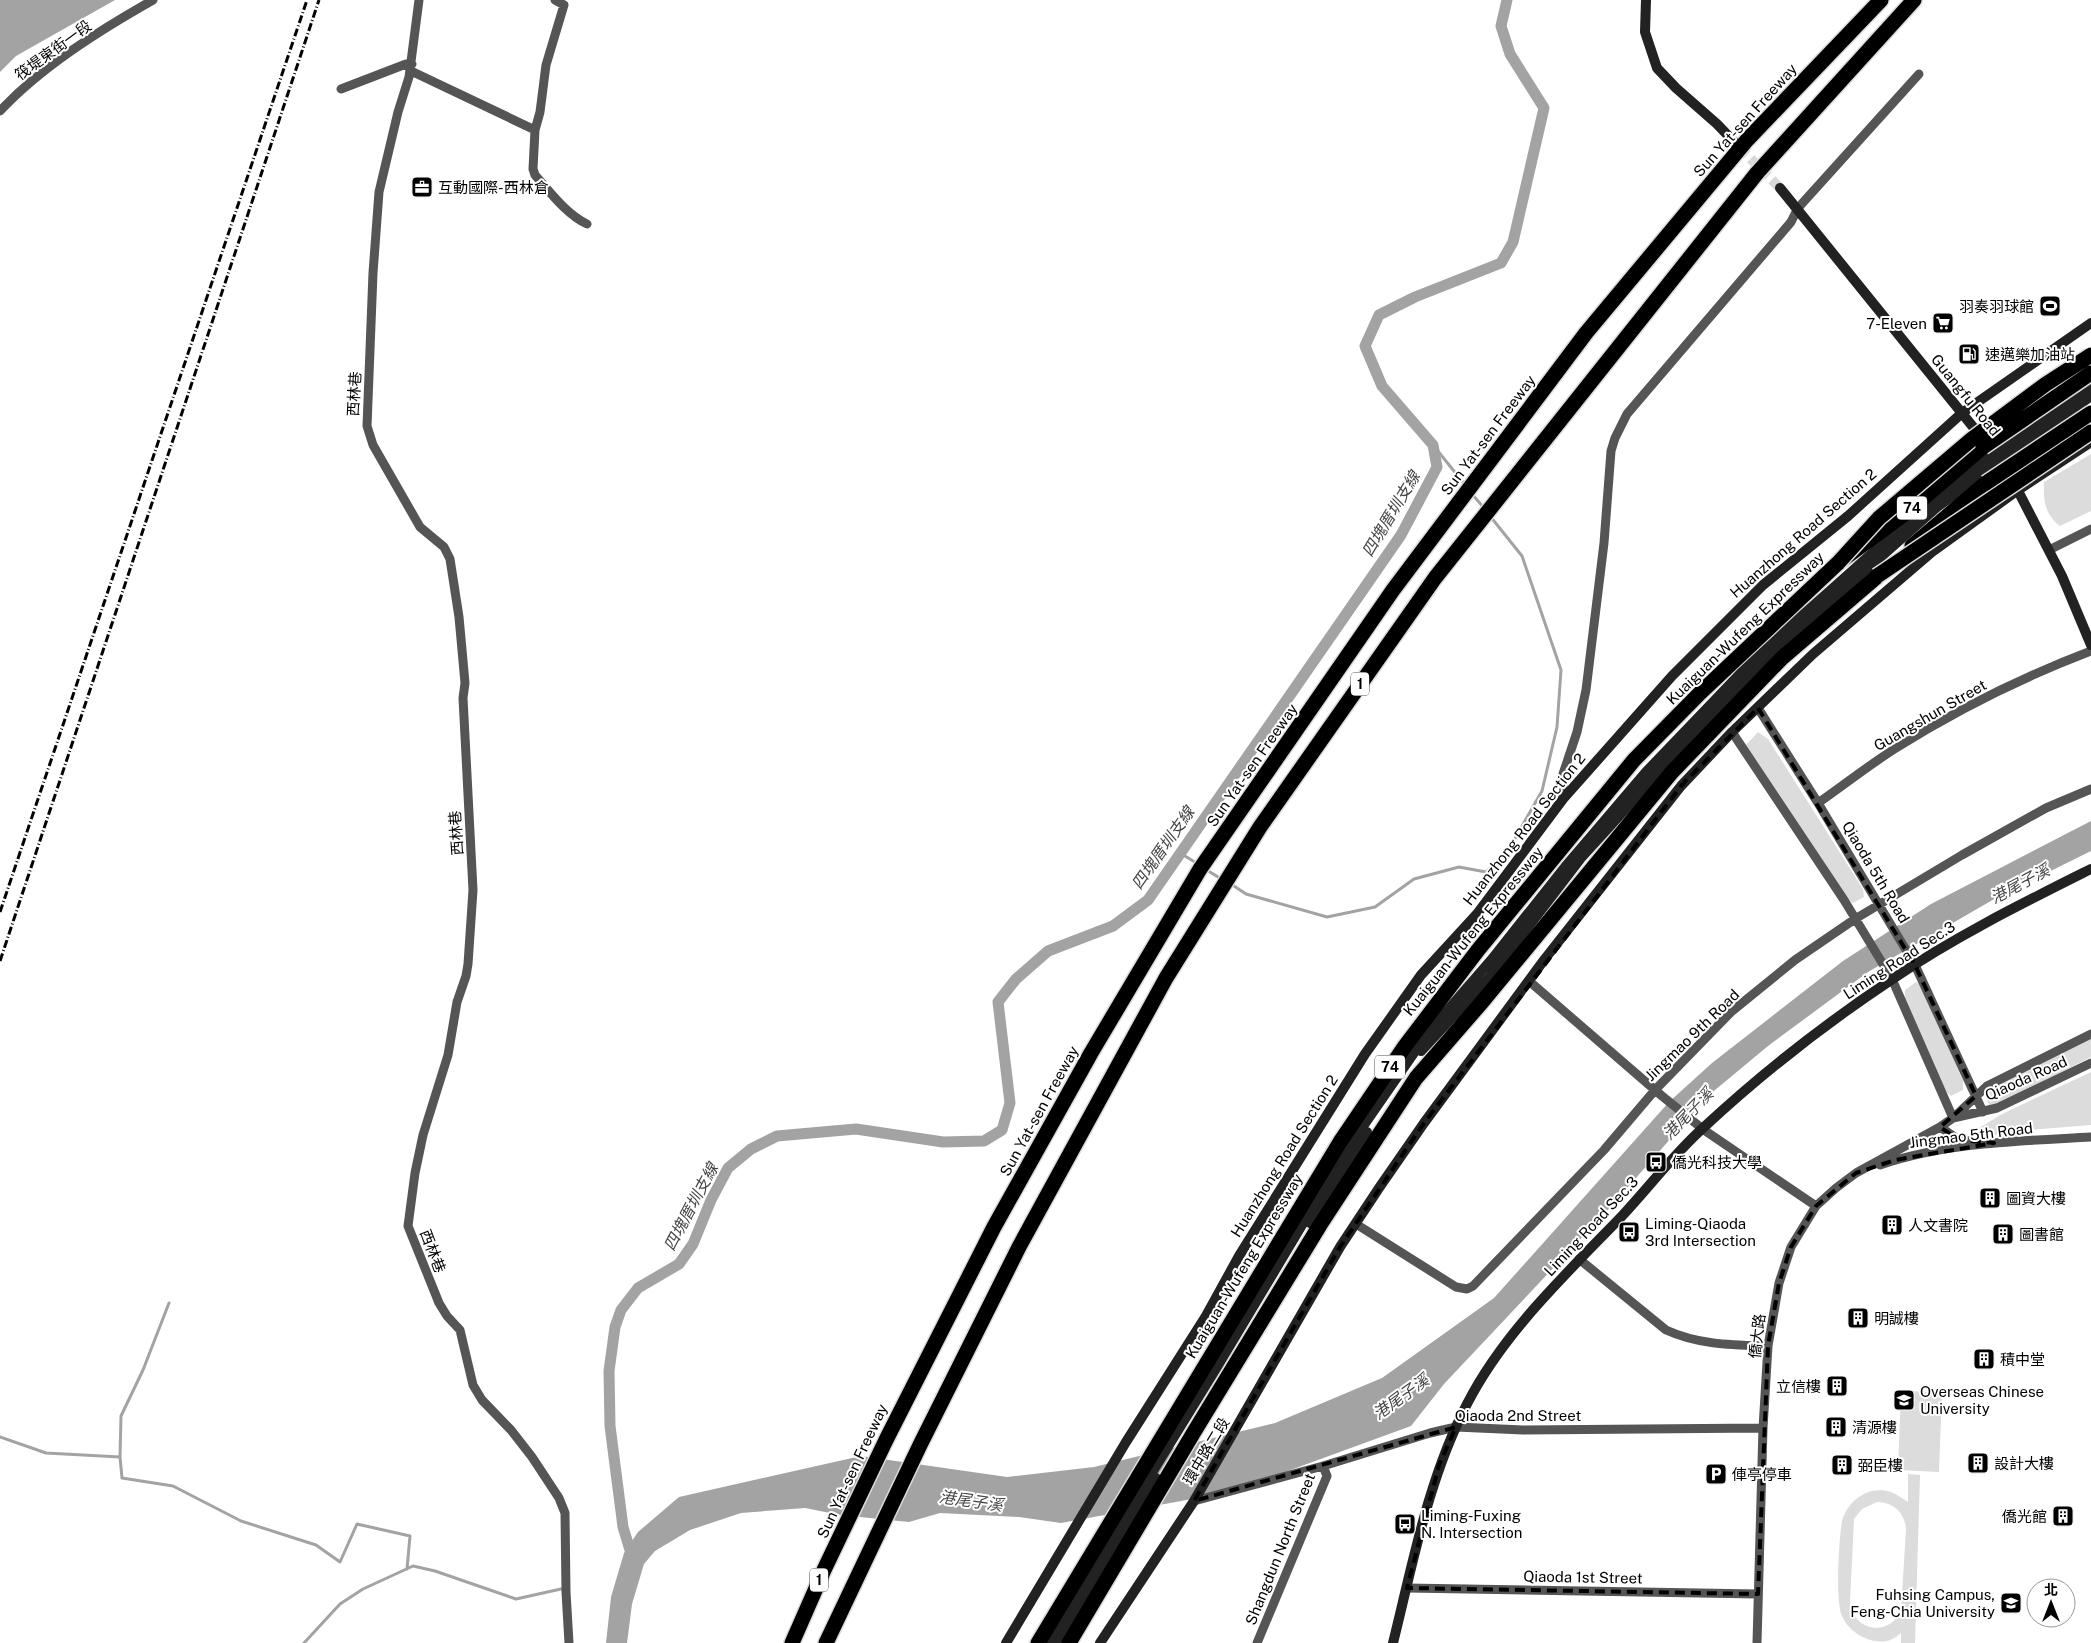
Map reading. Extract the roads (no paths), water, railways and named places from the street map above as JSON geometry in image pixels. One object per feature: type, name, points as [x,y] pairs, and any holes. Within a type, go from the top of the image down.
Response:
[{"type":"highway","name":"Sun Yat-sen Freeway","points":[[792,1643],[824,1570],[850,1519],[886,1440],[994,1227],[1091,1053],[1200,869],[1393,590],[1593,326],[1747,140],[1881,0]]},
{"type":"highway","name":"1","points":[[826,1643],[920,1445],[1019,1246],[1166,978],[1260,827],[1435,578],[1757,173],[1914,0]]},
{"type":"highway","points":[[1838,563],[1879,518],[1972,439],[2046,384],[2091,355]]},
{"type":"highway","name":"Kuaiguan-Wufeng Expressway","points":[[1038,1643],[1340,1142],[1405,1046],[1478,950],[1634,760],[1707,686],[1838,563],[1906,513],[1982,447],[2091,373]]},
{"type":"highway","name":"74","points":[[1070,1643],[1199,1424],[1315,1234],[1416,1078],[1482,1002],[1672,772],[1782,658],[1986,483],[2091,413]]},
{"type":"highway","points":[[1878,576],[2091,432]]},
{"type":"street","name":"筏堤東街一段","points":[[0,111],[12,98],[43,72],[126,15],[152,0]]},
{"type":"street","name":"西林巷","points":[[419,0],[411,68],[398,112],[379,192],[373,273],[367,426],[373,444],[420,527],[444,547],[450,559],[459,617],[465,683],[463,698],[473,890],[466,976],[457,1002],[448,1055],[423,1135],[415,1173],[408,1226],[439,1303],[447,1316],[460,1330],[473,1385],[482,1400],[511,1430],[532,1457],[559,1498],[565,1513],[569,1643]]},
{"type":"street","points":[[555,0],[564,5],[546,65],[540,112],[535,130],[532,161],[535,175],[579,220],[588,224]]},
{"type":"street","points":[[1646,0],[1645,32],[1657,68],[1740,148]]},
{"type":"street","points":[[341,89],[406,64],[535,130]]},
{"type":"street","points":[[1563,799],[1563,774],[1577,732],[1586,690],[1604,543],[1611,451],[1627,414],[1639,398],[1661,376],[1676,354],[1791,222],[1798,208],[1919,74]]},
{"type":"street","name":"Guangfu Road","points":[[1780,188],[1798,208],[1997,458],[2018,490],[2049,550],[2091,645]]},
{"type":"street","name":"Huanzhong Road Section 2","points":[[1006,1643],[1126,1442],[1206,1316],[1239,1256],[1365,1054],[1421,975],[1477,914],[1563,799],[1672,676],[1763,585],[1848,516],[1962,413],[2091,323]]},
{"type":"street","points":[[1047,1643],[1348,1148],[1426,1034],[1492,959],[1565,867],[1646,772],[1740,674],[1906,523],[1997,458],[2091,387]]},
{"type":"street","points":[[1057,1643],[1368,1129],[1421,1051],[1489,978],[1581,858],[1710,716],[1794,634],[1937,507],[1997,458],[2091,396]]},
{"type":"street","points":[[1356,1224],[1424,1123],[1529,981],[1681,786],[1732,732],[1813,654],[1932,552],[2018,490],[2091,442]]},
{"type":"street","points":[[2049,550],[2091,529]]},
{"type":"street","name":"Guangshun Street","points":[[1818,803],[1895,749],[1963,708],[2045,669],[2091,651]]},
{"type":"street","name":"Qiaoda 5th Road","points":[[1758,708],[1818,803],[1915,965],[1983,1112]]},
{"type":"street","points":[[1732,732],[1855,919],[1892,979],[1953,1118]]},
{"type":"street","name":"Jingmao 9th Road","points":[[1356,1224],[1456,1287],[1467,1288],[1477,1282],[1604,1150],[1731,1012],[1795,960],[1855,919],[1962,855],[2046,808],[2091,789]]},
{"type":"street","name":"Liming Road Sec.3","points":[[1393,1643],[1439,1465],[1456,1427],[1482,1378],[1498,1355],[1579,1259],[1702,1128],[1789,1056],[1892,979],[1991,920],[2091,869]]},
{"type":"street","points":[[1529,981],[1658,1093],[1702,1128],[1816,1206]]},
{"type":"street","name":"Qiaoda Road","points":[[1953,1118],[1989,1085],[2091,1034]]},
{"type":"street","name":"Qiaoda Road","points":[[1953,1118],[1998,1108],[2091,1063]]},
{"type":"street","name":"僑大路","points":[[1757,1643],[1763,1428],[1768,1346],[1779,1283],[1791,1247],[1816,1206],[1836,1188],[1856,1173],[1953,1118]]},
{"type":"street","points":[[1940,1127],[1959,1140],[1994,1143]]},
{"type":"street","name":"Jingmao 5th Road","points":[[1856,1173],[1903,1158],[1994,1143],[2091,1137]]},
{"type":"street","name":"環中路二段","points":[[1194,1501],[1340,1247],[1356,1224]]},
{"type":"street","points":[[1579,1259],[1666,1330],[1679,1336],[1694,1341],[1715,1344],[1768,1346]]},
{"type":"street","name":"Qiaoda 2nd Street","points":[[1194,1501],[1456,1427],[1523,1430],[1763,1428]]},
{"type":"street","name":"Shangdun North Street","points":[[1257,1643],[1326,1476],[1323,1466]]},
{"type":"street","points":[[1100,1643],[1194,1501]]},
{"type":"street","name":"Qiaoda 1st Street","points":[[1407,1588],[1758,1594]]},
{"type":"water","points":[[0,0],[115,0],[16,56],[0,72]]},
{"type":"water","name":"港尾子溪","points":[[2091,821],[2091,851],[1996,898],[1868,972],[1768,1046],[1709,1095],[1605,1213],[1444,1384],[1411,1426],[1230,1492],[1061,1523],[1019,1517],[940,1513],[909,1522],[840,1515],[805,1508],[741,1513],[690,1530],[655,1551],[644,1564],[632,1604],[627,1643],[606,1643],[611,1597],[624,1553],[638,1532],[679,1497],[861,1456],[1007,1477],[1094,1467],[1275,1423],[1382,1378],[1494,1298],[1669,1102],[1712,1063],[1843,961],[1931,904]]},
{"type":"waterway","name":"四塊厝圳支線","points":[[633,1560],[623,1527],[610,1426],[609,1371],[615,1327],[621,1310],[638,1288],[679,1264],[693,1244],[711,1200],[728,1168],[751,1149],[777,1136],[856,1129],[943,1142],[984,1141],[1002,1130],[1010,1103],[998,1002],[1016,979],[1048,951],[1113,926],[1148,900],[1401,535],[1437,467],[1433,445],[1382,386],[1365,346],[1379,315],[1415,297],[1501,263],[1513,242],[1544,108],[1510,54],[1501,26],[1507,0]]},
{"type":"waterway","points":[[1433,445],[1466,486]]},
{"type":"waterway","points":[[1471,493],[1485,509]]},
{"type":"waterway","points":[[1231,884],[1246,894],[1327,917],[1375,907],[1414,879],[1459,867],[1486,872],[1509,849],[1542,791],[1557,727],[1561,670],[1522,556],[1490,516]]},
{"type":"waterway","points":[[1180,853],[1198,864]]},
{"type":"waterway","points":[[1205,869],[1223,880]]},
{"type":"waterway","points":[[169,1303],[143,1370],[121,1416],[120,1457],[122,1478],[173,1486],[241,1521],[316,1545],[340,1562],[357,1524],[410,1536],[407,1569]]},
{"type":"waterway","points":[[0,1437],[46,1453],[120,1457]]},
{"type":"waterway","points":[[304,1643],[340,1604],[363,1589],[413,1566],[435,1571],[516,1599],[561,1589]]},
{"type":"tunnel","points":[[1740,148],[1780,188]]},
{"type":"railway","points":[[0,912],[307,0]]},
{"type":"railway","points":[[0,961],[319,0]]},
{"type":"place","name":"互動國際-西林倉","points":[[422,187]]},
{"type":"place","name":"羽奏羽球館","points":[[2050,306]]},
{"type":"place","name":"7-Eleven","points":[[1943,323]]},
{"type":"place","name":"速邁樂加油站","points":[[1969,354]]},
{"type":"place","name":"僑光科技大學","points":[[1656,1162]]},
{"type":"place","name":"圖資大樓","points":[[1990,1198]]},
{"type":"place","name":"人文書院","points":[[1892,1225]]},
{"type":"place","name":"Liming-Qiaoda 3rd Intersection","points":[[1629,1232]]},
{"type":"place","name":"圖書館","points":[[2003,1234]]},
{"type":"place","name":"明誠樓","points":[[1858,1318]]},
{"type":"place","name":"積中堂","points":[[1984,1359]]},
{"type":"place","name":"立信樓","points":[[1837,1386]]},
{"type":"place","name":"Overseas Chinese University","points":[[1904,1400]]},
{"type":"place","name":"清源樓","points":[[1836,1427]]},
{"type":"place","name":"設計大樓","points":[[1978,1463]]},
{"type":"place","name":"弼臣樓","points":[[1842,1465]]},
{"type":"place","name":"俥亭停車","points":[[1716,1474]]},
{"type":"place","name":"僑光館","points":[[2063,1516]]},
{"type":"place","name":"Liming-Fuxing N. Intersection","points":[[1405,1524]]},
{"type":"place","name":"Fuhsing Campus, Feng-Chia University","points":[[2011,1603]]}]
